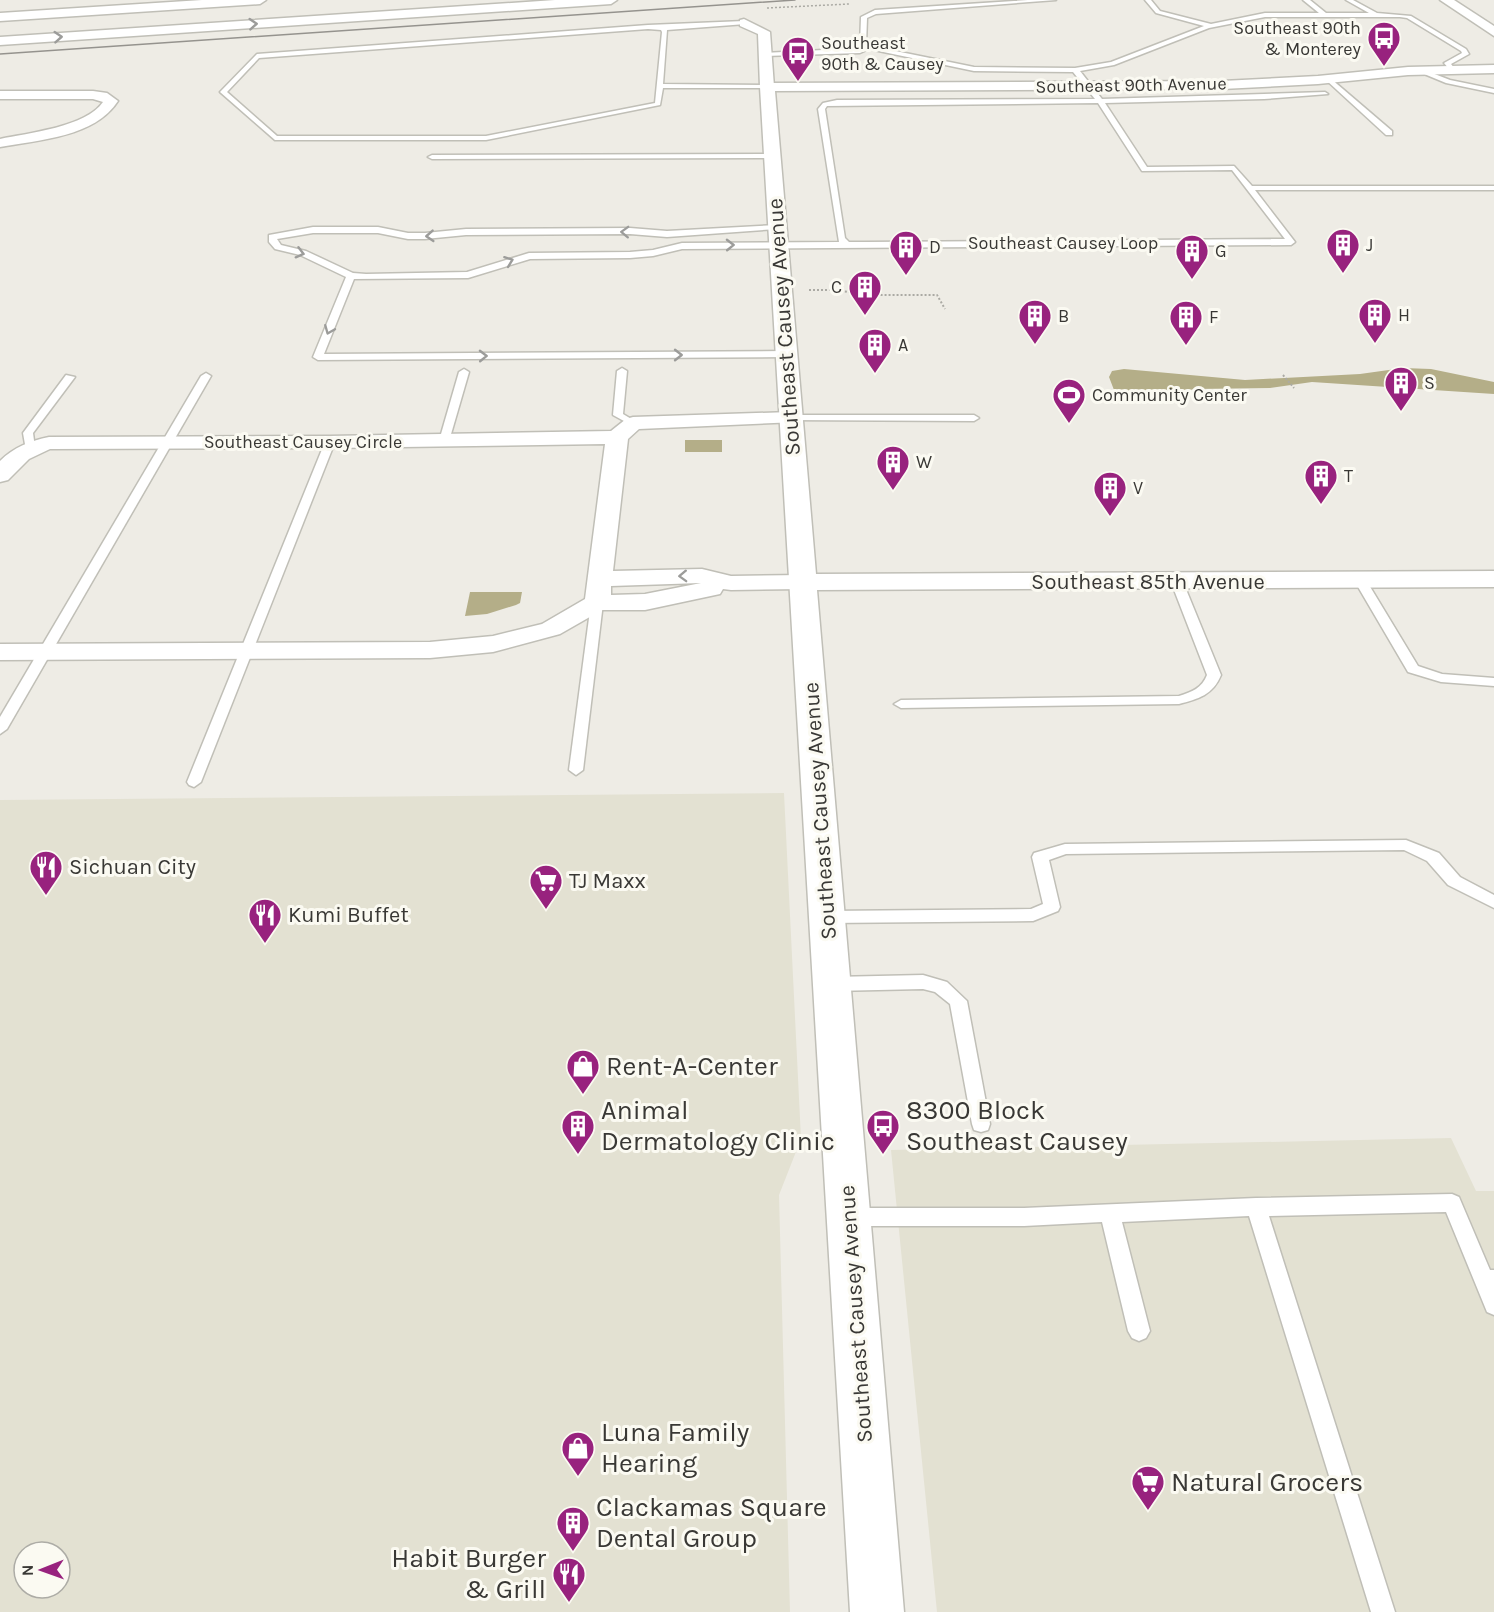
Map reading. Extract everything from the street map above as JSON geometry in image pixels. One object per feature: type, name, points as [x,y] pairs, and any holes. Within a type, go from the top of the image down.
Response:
[{"type":"main road","points":[[0,17],[260,0]]},
{"type":"main road","points":[[0,41],[611,0]]},
{"type":"main road","points":[[1446,0],[1494,32]]},
{"type":"main road","name":"Southeast 90th Avenue","points":[[767,87],[1222,85],[1328,79],[1419,70],[1494,69]]},
{"type":"main road","name":"Southeast Causey Avenue","points":[[767,87],[878,1612]]},
{"type":"main road","name":"Southeast 85th Avenue","points":[[803,582],[1494,579]]},
{"type":"street","name":"Southeast Causey Avenue","points":[[744,23],[764,32],[767,87]]},
{"type":"street","points":[[0,95],[93,95],[102,96],[111,101],[107,109],[91,120],[0,143]]},
{"type":"street","name":"Southeast Causey Circle","points":[[0,476],[10,462],[30,448],[49,443],[444,441],[790,418]]},
{"type":"street","points":[[0,652],[430,650],[493,644],[551,628],[599,591],[625,430]]},
{"type":"street","points":[[599,591],[645,602],[701,592],[731,583],[803,582]]},
{"type":"lane","points":[[866,49],[864,46],[864,17],[874,12],[1053,0]]},
{"type":"lane","points":[[1148,0],[1158,12],[1211,26]]},
{"type":"lane","points":[[1306,0],[1324,14]]},
{"type":"lane","points":[[1349,0],[1376,14]]},
{"type":"lane","points":[[765,54],[866,49],[974,69],[1075,70],[1112,64],[1211,26],[1265,15],[1376,14],[1409,17],[1464,50],[1466,54],[1447,63],[1452,69]]},
{"type":"lane","points":[[663,27],[665,32],[658,104],[649,108],[486,138],[275,138],[223,92],[257,56],[663,27],[744,23]]},
{"type":"lane","name":"Southeast Causey Loop","points":[[847,243],[1290,242],[1234,168],[1145,169],[1099,100],[1075,70]]},
{"type":"lane","points":[[1419,70],[1449,82],[1494,91]]},
{"type":"lane","points":[[1328,79],[1389,133]]},
{"type":"lane","points":[[661,87],[767,87]]},
{"type":"lane","points":[[847,243],[841,239],[822,121],[821,109],[825,104],[837,102],[1201,99],[1325,94]]},
{"type":"lane","points":[[432,157],[772,156]]},
{"type":"lane","points":[[1249,188],[1494,188]]},
{"type":"lane","points":[[777,236],[682,246],[630,255],[529,256],[468,275],[442,277],[351,276],[303,253],[278,247],[272,237],[313,230],[378,230],[408,236],[466,232],[630,231],[777,236],[847,243]]},
{"type":"lane","points":[[667,234],[669,249]]},
{"type":"lane","points":[[351,276],[318,357],[786,354]]},
{"type":"lane","points":[[622,370],[618,415],[625,430]]},
{"type":"lane","points":[[444,441],[464,372]]},
{"type":"lane","points":[[0,729],[206,376]]},
{"type":"lane","points":[[30,448],[28,433],[70,377]]},
{"type":"lane","points":[[790,418],[974,418]]},
{"type":"lane","points":[[194,782],[330,442]]},
{"type":"lane","points":[[1360,580],[1413,669],[1441,678],[1494,682]]},
{"type":"lane","points":[[901,704],[1179,700],[1198,695],[1212,684],[1214,675],[1177,582]]},
{"type":"lane","points":[[576,770],[599,591]]},
{"type":"lane","points":[[827,917],[1033,915],[1052,907],[1040,857],[1065,849],[1406,845],[1433,857],[1454,881],[1494,902]]},
{"type":"lane","points":[[833,984],[923,982],[942,987],[958,1001],[981,1125]]},
{"type":"lane","points":[[849,1216],[1024,1217],[1256,1207],[1452,1203],[1489,1280],[1494,1305]]},
{"type":"lane","points":[[1256,1207],[1383,1612]]},
{"type":"lane","points":[[1110,1214],[1139,1331]]},
{"type":"path","points":[[781,291],[837,290],[865,295],[937,295],[945,309]]},
{"type":"path","points":[[1283,375],[1294,388]]},
{"type":"shaded area","points":[[1403,368],[1431,369],[1494,382],[1494,394],[1312,382],[1270,388],[1196,389],[1141,397],[1123,396],[1114,390],[1109,377],[1112,371],[1124,369],[1245,380],[1360,374]]},
{"type":"shaded area","points":[[685,440],[722,440],[722,452],[685,452]]},
{"type":"shaded area","points":[[470,592],[522,592],[520,603],[516,605],[487,614],[465,616]]},
{"type":"shaded area","points":[[784,793],[801,1139],[779,1195],[790,1612],[0,1612],[0,800]]},
{"type":"shaded area","points":[[1451,1138],[1476,1191],[1494,1191],[1494,1612],[937,1612],[891,1150]]},
{"type":"tram line","points":[[0,54],[795,0]]},
{"type":"place","name":"Southeast 90th & Monterey","points":[[1384,67]]},
{"type":"place","name":"Southeast 90th & Causey","points":[[798,82]]},
{"type":"place","name":"J","points":[[1343,274]]},
{"type":"place","name":"D","points":[[906,276]]},
{"type":"place","name":"G","points":[[1192,280]]},
{"type":"place","name":"C","points":[[865,316]]},
{"type":"place","name":"H","points":[[1375,344]]},
{"type":"place","name":"B","points":[[1035,345]]},
{"type":"place","name":"F","points":[[1186,346]]},
{"type":"place","name":"A","points":[[875,374]]},
{"type":"place","name":"S","points":[[1401,412]]},
{"type":"place","name":"Community Center","points":[[1069,424]]},
{"type":"place","name":"W","points":[[893,491]]},
{"type":"place","name":"T","points":[[1321,505]]},
{"type":"place","name":"V","points":[[1110,517]]},
{"type":"place","name":"Sichuan City","points":[[46,896]]},
{"type":"place","name":"TJ Maxx","points":[[546,910]]},
{"type":"place","name":"Kumi Buffet","points":[[265,944]]},
{"type":"place","name":"Rent-A-Center","points":[[583,1095]]},
{"type":"place","name":"Animal Dermatology Clinic","points":[[578,1155]]},
{"type":"place","name":"8300 Block Southeast Causey","points":[[883,1155]]},
{"type":"place","name":"Luna Family Hearing","points":[[578,1477]]},
{"type":"place","name":"Natural Grocers","points":[[1148,1511]]},
{"type":"place","name":"Clackamas Square Dental Group","points":[[573,1552]]},
{"type":"place","name":"Habit Burger & Grill","points":[[569,1603]]}]
